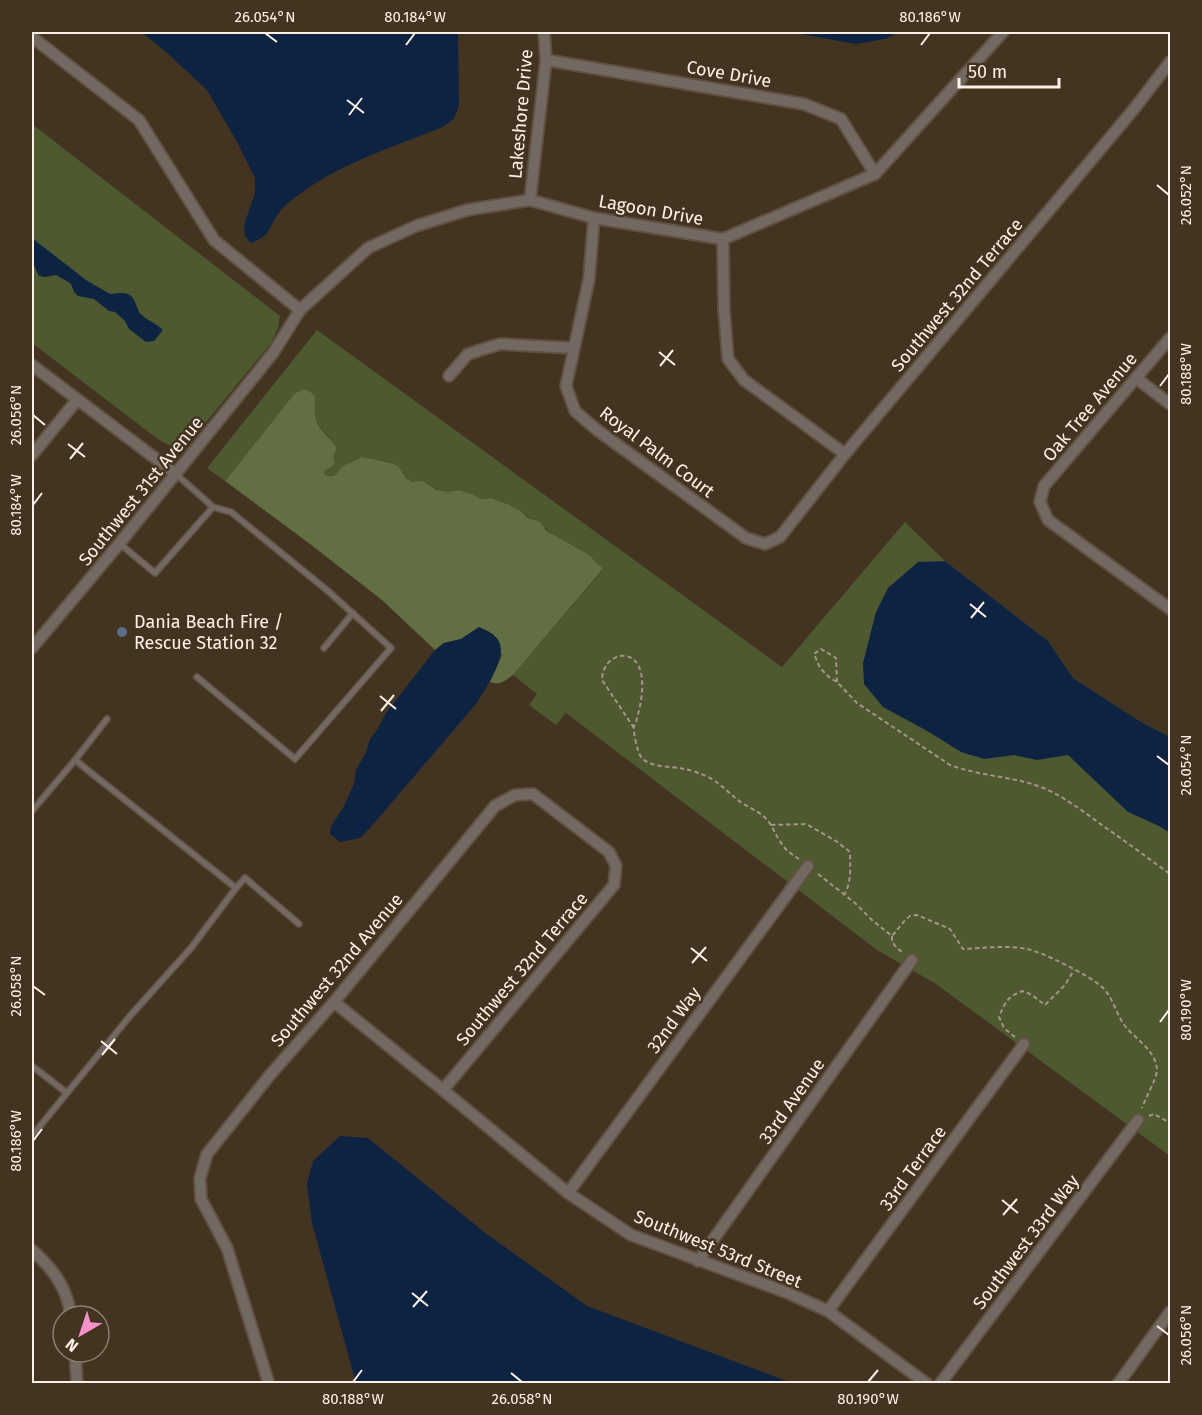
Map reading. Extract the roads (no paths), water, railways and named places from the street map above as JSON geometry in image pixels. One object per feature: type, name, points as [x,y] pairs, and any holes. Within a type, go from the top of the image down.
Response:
[{"type":"street","name":"Lakeshore Drive","points":[[530,200],[546,60],[544,32]]},
{"type":"street","name":"Lagoon Drive","points":[[273,353],[300,310],[368,248],[416,226],[467,210],[530,200],[594,218],[723,239],[874,174],[1003,32]]},
{"type":"street","points":[[32,37],[139,120],[214,240],[300,310]]},
{"type":"street","name":"Cove Drive","points":[[546,60],[804,104],[841,119],[874,174]]},
{"type":"street","name":"Southwest 32nd Terrace","points":[[765,544],[780,537],[845,454],[1134,109],[1170,62]]},
{"type":"street","name":"Royal Palm Court","points":[[594,218],[589,279],[566,386],[575,411],[597,430],[746,538],[765,544]]},
{"type":"street","points":[[723,239],[724,309],[728,359],[744,380],[845,454]]},
{"type":"street","name":"Oak Tree Avenue","points":[[1170,338],[1044,486],[1040,502],[1048,520],[1170,609]]},
{"type":"street","points":[[449,376],[468,354],[500,344],[574,348]]},
{"type":"street","name":"Southwest 31st Avenue","points":[[32,648],[273,353]]},
{"type":"street","points":[[32,365],[176,474]]},
{"type":"street","points":[[1136,378],[1170,404]]},
{"type":"street","points":[[32,455],[77,400]]},
{"type":"street","name":"Southwest 32nd Avenue","points":[[269,1383],[227,1248],[201,1199],[200,1178],[207,1154],[270,1075],[334,1002],[495,806],[515,795],[533,794],[609,852],[616,866]]},
{"type":"street","name":"Southwest 32nd Terrace","points":[[443,1090],[614,885],[616,866]]},
{"type":"street","name":"32nd Way","points":[[568,1193],[808,866]]},
{"type":"street","name":"33rd Avenue","points":[[698,1261],[912,960]]},
{"type":"street","name":"Southwest 53rd Street","points":[[334,1002],[568,1193],[631,1235],[788,1293],[828,1311],[927,1383]]},
{"type":"street","name":"33rd Terrace","points":[[828,1311],[1024,1044]]},
{"type":"street","name":"Southwest 33rd Way","points":[[940,1383],[1138,1120]]},
{"type":"street","points":[[32,1251],[61,1283],[68,1304]]},
{"type":"street","points":[[1118,1383],[1170,1312]]},
{"type":"street","points":[[76,1364],[77,1383]]},
{"type":"lane","points":[[176,474],[213,507],[231,512],[328,591],[391,648],[295,759],[197,677]]},
{"type":"lane","points":[[119,544],[155,573],[213,507]]},
{"type":"lane","points":[[324,648],[353,614]]},
{"type":"lane","points":[[32,810],[107,719]]},
{"type":"lane","points":[[75,760],[236,888]]},
{"type":"lane","points":[[32,1136],[130,1016],[191,948],[245,878],[299,924]]},
{"type":"lane","points":[[32,1066],[68,1093]]},
{"type":"water","points":[[141,32],[458,32],[459,105],[454,119],[443,127],[354,163],[305,190],[281,210],[266,235],[251,243],[245,236],[244,225],[255,193],[255,178],[237,142],[207,90]]},
{"type":"water","points":[[790,32],[899,32],[885,39],[856,44]]},
{"type":"water","points":[[32,238],[86,280],[110,294],[125,293],[131,296],[139,312],[163,330],[154,341],[146,342],[129,329],[125,321],[115,312],[109,311],[94,299],[78,296],[71,284],[65,280],[56,275],[39,276],[32,258]]},
{"type":"water","points":[[945,561],[1048,641],[1073,678],[1141,722],[1170,737],[1170,833],[1128,812],[1068,755],[1037,760],[1014,755],[984,759],[961,752],[883,707],[864,684],[863,663],[876,612],[888,588],[918,562]]},
{"type":"water","points":[[479,627],[498,639],[501,650],[495,671],[476,704],[370,828],[360,838],[340,842],[330,834],[331,826],[343,808],[354,784],[356,770],[370,739],[386,713],[435,650],[444,643],[461,639]]},
{"type":"water","points":[[340,1136],[368,1138],[484,1232],[587,1306],[792,1383],[356,1383],[312,1223],[307,1184],[313,1161]]},
{"type":"place","name":"Dania Beach Fire / Rescue Station 32","points":[[122,632]]}]
